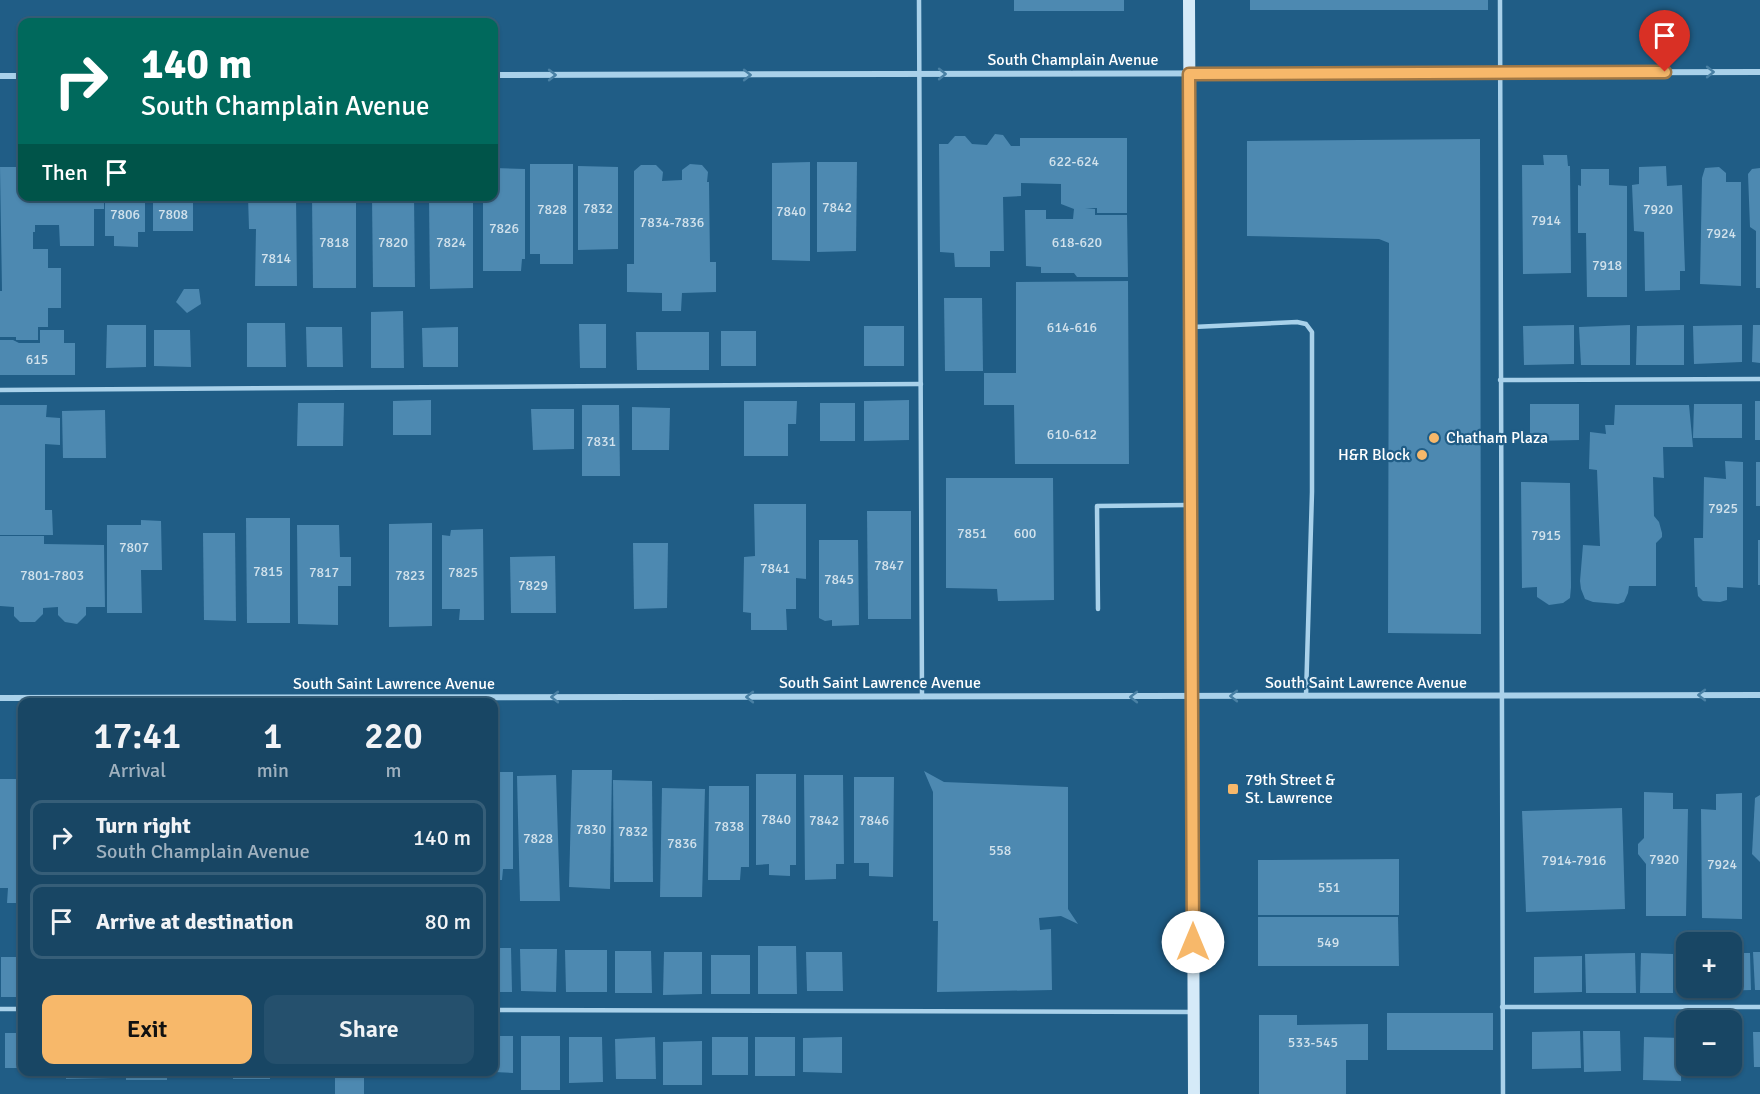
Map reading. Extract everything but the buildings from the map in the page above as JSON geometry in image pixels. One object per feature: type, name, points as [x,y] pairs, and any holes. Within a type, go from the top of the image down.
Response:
[{"type":"main road","points":[[1189,0],[1194,1094]]},
{"type":"street","name":"South Champlain Avenue","points":[[498,75],[1760,72]]},
{"type":"street","points":[[0,76],[18,76]]},
{"type":"street","name":"South Saint Lawrence Avenue","points":[[0,698],[1760,695]]},
{"type":"lane","points":[[919,0],[922,697]]},
{"type":"lane","points":[[1500,0],[1503,1094]]},
{"type":"lane","points":[[1190,327],[1297,322],[1306,324],[1312,332],[1312,492],[1306,696]]},
{"type":"lane","points":[[1500,380],[1760,379]]},
{"type":"lane","points":[[0,390],[921,384]]},
{"type":"lane","points":[[1098,609],[1097,506],[1191,505]]},
{"type":"lane","points":[[1502,1007],[1760,1007]]},
{"type":"lane","points":[[0,1009],[18,1009]]},
{"type":"lane","points":[[498,1010],[1194,1012]]},
{"type":"place","name":"Chatham Plaza","points":[[1434,438]]},
{"type":"place","name":"H&R Block","points":[[1422,455]]},
{"type":"place","name":"79th Street & St. Lawrence","points":[[1233,789]]},
{"type":"route","points":[[1193,942],[1189,74],[1665,72]]}]
